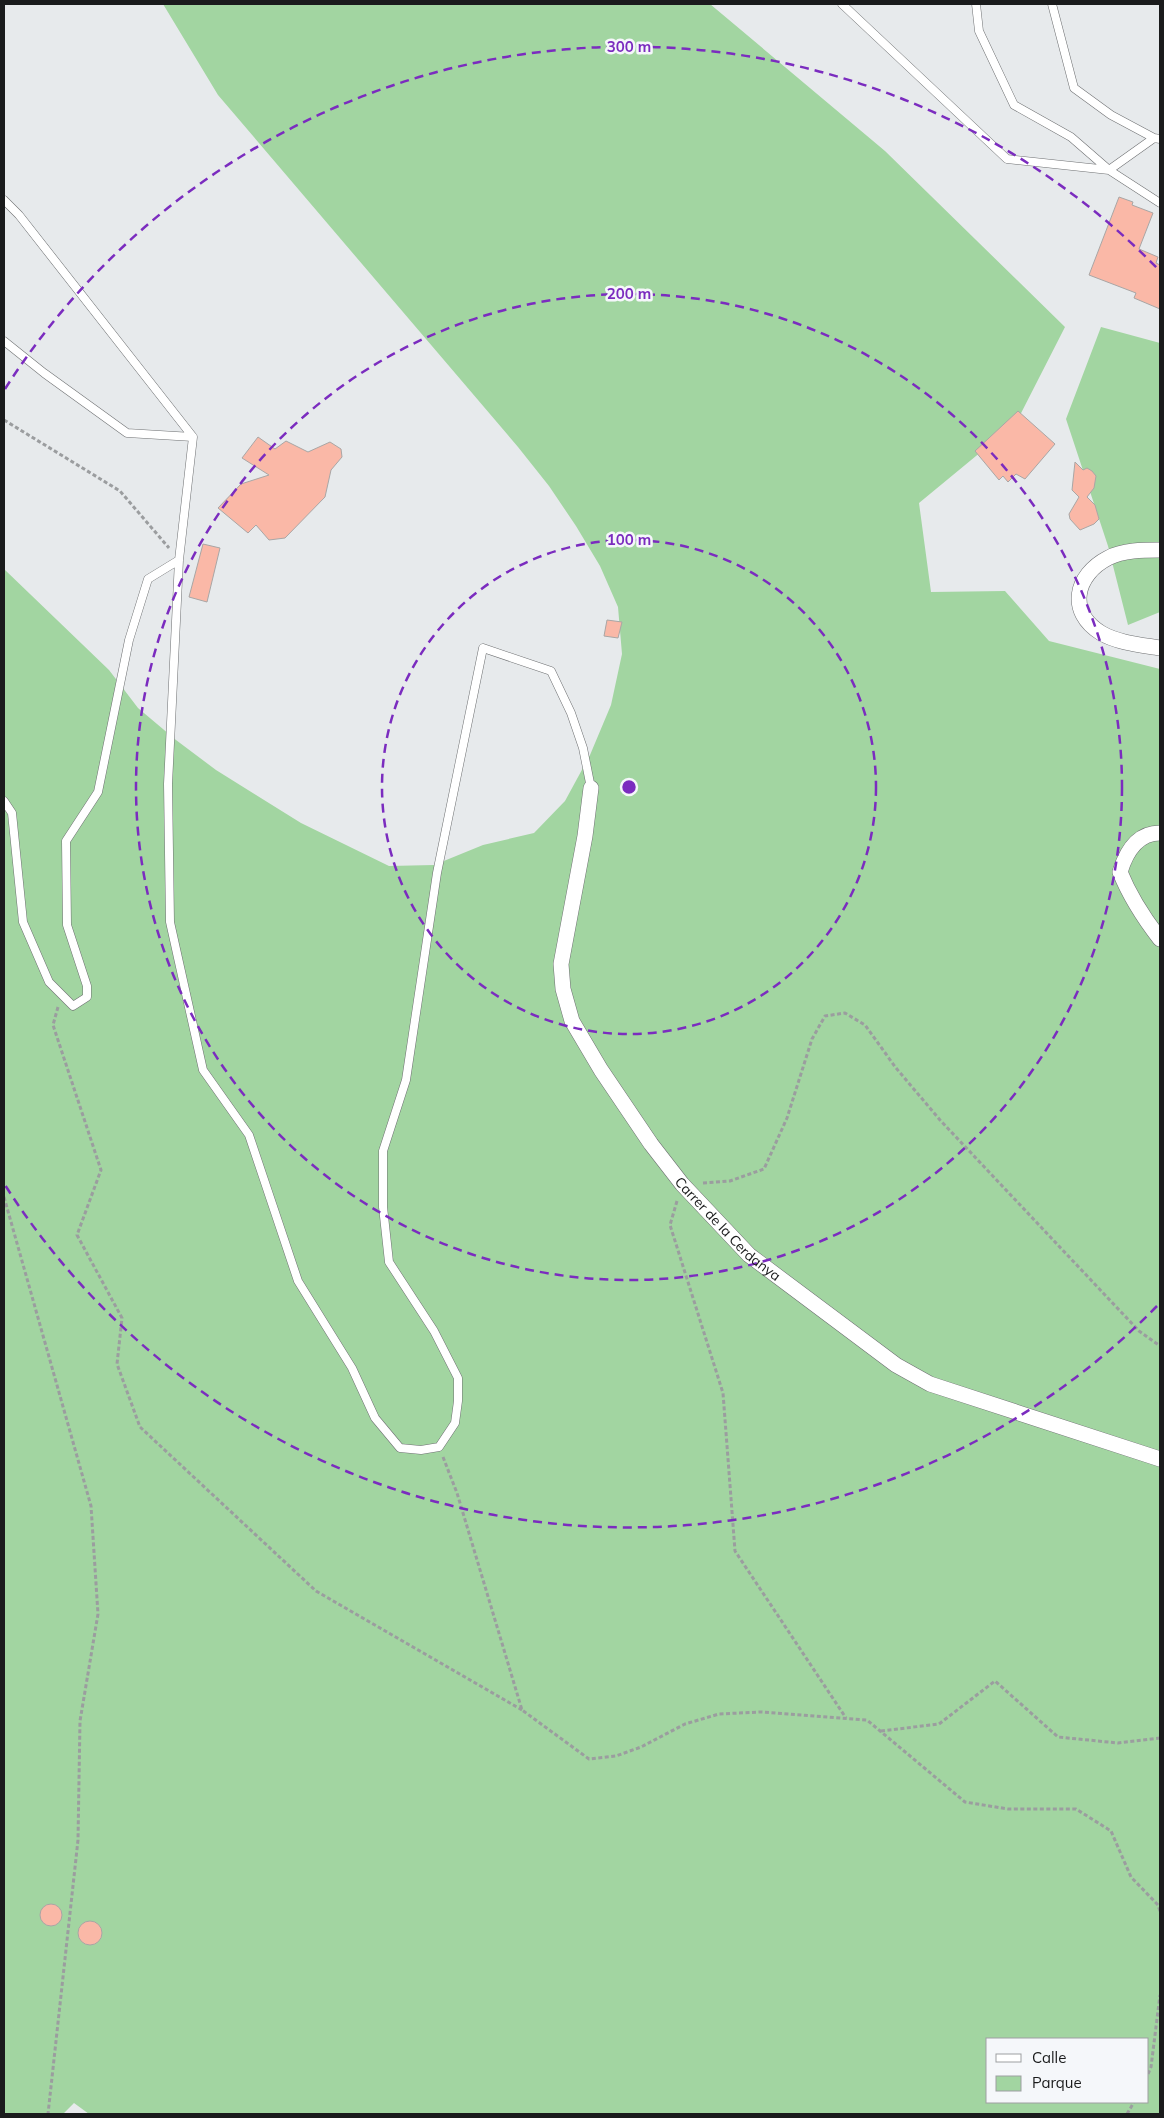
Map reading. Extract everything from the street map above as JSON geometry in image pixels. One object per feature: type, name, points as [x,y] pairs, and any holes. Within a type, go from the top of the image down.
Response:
[{"type":"street","points":[[1160,550],[1127,552],[1109,557],[1096,566],[1084,579],[1079,591],[1079,608],[1087,619],[1101,632],[1132,643],[1160,648]]},
{"type":"street","name":"Carrer de la Cerdanya","points":[[591,788],[585,836],[561,964],[562,989],[572,1021],[601,1070],[651,1144],[682,1184],[749,1255],[896,1365],[930,1384],[1160,1459]]},
{"type":"street","points":[[1160,833],[1153,833],[1130,846],[1120,872],[1128,892],[1143,917],[1160,939]]},
{"type":"lane","points":[[842,4],[1007,159],[1109,170],[1157,138],[1111,115],[1074,88],[1052,4]]},
{"type":"lane","points":[[976,4],[979,31],[1014,105],[1071,137],[1109,170],[1160,203]]},
{"type":"lane","points":[[4,200],[18,215],[193,437],[179,560],[168,784],[170,922],[203,1070],[249,1135],[298,1282],[352,1368],[375,1418],[400,1448],[421,1450],[439,1447],[455,1423],[458,1401],[458,1378],[434,1331],[389,1262],[383,1207],[383,1151],[406,1080],[437,873],[483,648],[551,671],[583,748],[591,788]]},
{"type":"lane","points":[[4,341],[44,373],[128,433],[193,437]]},
{"type":"lane","points":[[4,801],[12,813],[23,922],[49,982],[73,1006],[87,997],[87,986],[66,924],[66,841],[98,792],[129,640],[148,579],[179,560]]},
{"type":"path","points":[[4,420],[120,491],[179,560]]},
{"type":"path","points":[[62,996],[53,1025],[101,1170],[77,1235],[122,1318],[117,1364],[140,1427],[316,1591],[522,1710],[589,1758],[616,1756],[641,1748],[685,1724],[719,1714],[761,1712],[867,1720],[965,1802],[1008,1809],[1076,1809],[1111,1831],[1130,1877],[1158,1905],[1160,1911]]},
{"type":"path","points":[[846,1718],[735,1551],[723,1393],[670,1225],[682,1184],[730,1181],[764,1169],[787,1118],[812,1040],[825,1016],[845,1013],[865,1025],[896,1068],[940,1120],[1139,1331],[1160,1346]]},
{"type":"path","points":[[4,1197],[91,1506],[98,1614],[80,1722],[78,1840],[48,2114]]},
{"type":"path","points":[[439,1447],[457,1494],[522,1710]]},
{"type":"path","points":[[881,1731],[939,1724],[996,1681],[1058,1737],[1118,1743],[1160,1738]]},
{"type":"path","points":[[1149,2072],[1160,1995]]},
{"type":"path","points":[[1127,2114],[1133,2103]]},
{"type":"green space","points":[[163,4],[710,4],[885,151],[1065,327],[1016,423],[919,503],[931,592],[1005,591],[1049,641],[1160,669],[1160,2114],[89,2114],[74,2103],[63,2114],[4,2114],[4,569],[109,670],[138,708],[216,770],[301,823],[389,866],[434,865],[483,845],[534,833],[565,801],[590,755],[611,705],[622,654],[618,607],[600,566],[549,486],[518,447],[218,95]]},
{"type":"green space","points":[[1101,327],[1160,343],[1160,612],[1128,625],[1108,546],[1066,419]]},
{"type":"building","points":[[1119,197],[1133,202],[1132,205],[1153,213],[1139,249],[1158,257],[1156,263],[1160,265],[1160,309],[1134,298],[1136,293],[1089,275]]},
{"type":"building","points":[[1018,411],[1055,444],[1025,479],[1016,474],[1008,482],[1003,476],[999,480],[975,451]]},
{"type":"building","points":[[258,437],[275,449],[286,441],[308,452],[330,442],[341,449],[342,457],[331,470],[325,497],[285,538],[269,540],[256,525],[248,533],[218,508],[241,484],[269,475],[242,458]]},
{"type":"building","points":[[1075,462],[1083,470],[1087,468],[1096,476],[1094,488],[1087,497],[1095,505],[1099,519],[1094,524],[1080,530],[1070,519],[1069,514],[1079,497],[1072,490]]},
{"type":"building","points":[[203,544],[220,548],[207,602],[189,597]]},
{"type":"building","points":[[607,620],[622,622],[618,638],[604,636]]},
{"type":"building","points":[[47,1904],[55,1904],[62,1911],[62,1919],[55,1926],[47,1926],[40,1919],[40,1911]]},
{"type":"building","points":[[90,1921],[99,1924],[102,1933],[99,1942],[90,1945],[81,1942],[78,1933],[81,1924]]}]
